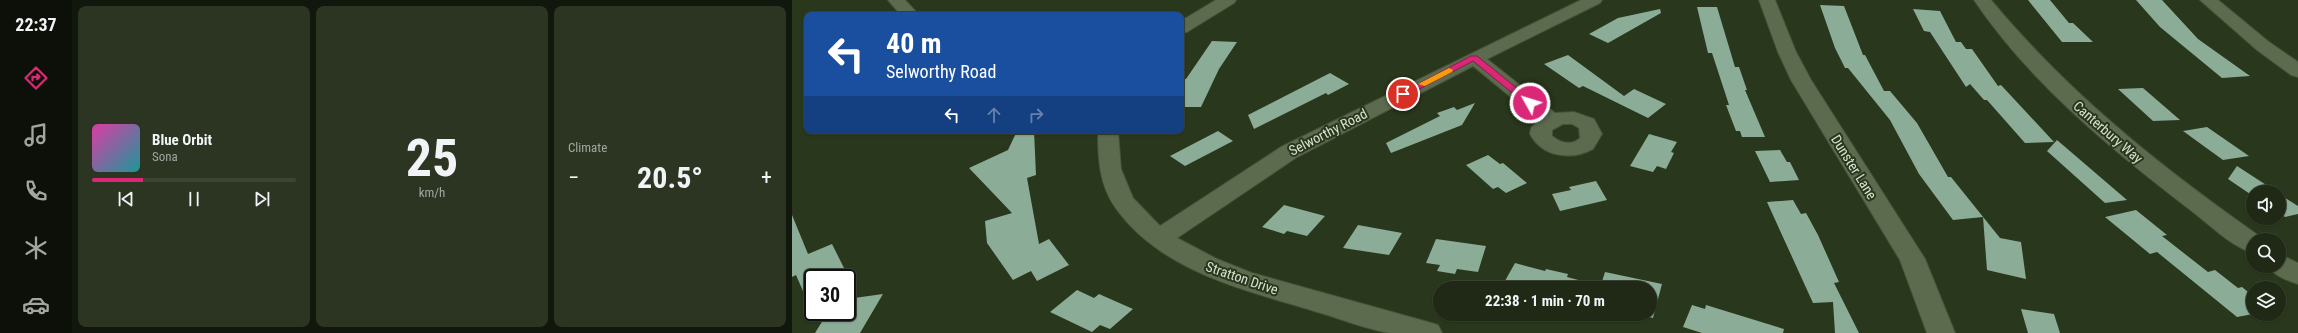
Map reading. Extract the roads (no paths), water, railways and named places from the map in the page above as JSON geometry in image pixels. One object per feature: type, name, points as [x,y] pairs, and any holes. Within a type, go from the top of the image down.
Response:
[{"type":"street","points":[[896,0],[908,12]]},
{"type":"street","points":[[1184,26],[1228,0]]},
{"type":"street","name":"Selworthy Road","points":[[1159,239],[1249,177],[1289,152],[1474,58],[1594,0]]},
{"type":"street","name":"Dunster Lane","points":[[1767,0],[1787,52],[1801,80],[1912,260],[1929,298],[1941,333]]},
{"type":"street","name":"Canterbury Way","points":[[1982,0],[2029,58],[2086,115],[2182,192],[2246,239]]},
{"type":"street","points":[[2208,0],[2257,41],[2298,71]]},
{"type":"street","points":[[1474,58],[1551,120]]},
{"type":"street","name":"Stratton Drive","points":[[1108,134],[1108,157],[1114,183],[1124,203],[1142,224],[1159,239],[1218,272],[1428,333]]},
{"type":"street","points":[[2286,267],[2298,275]]}]
